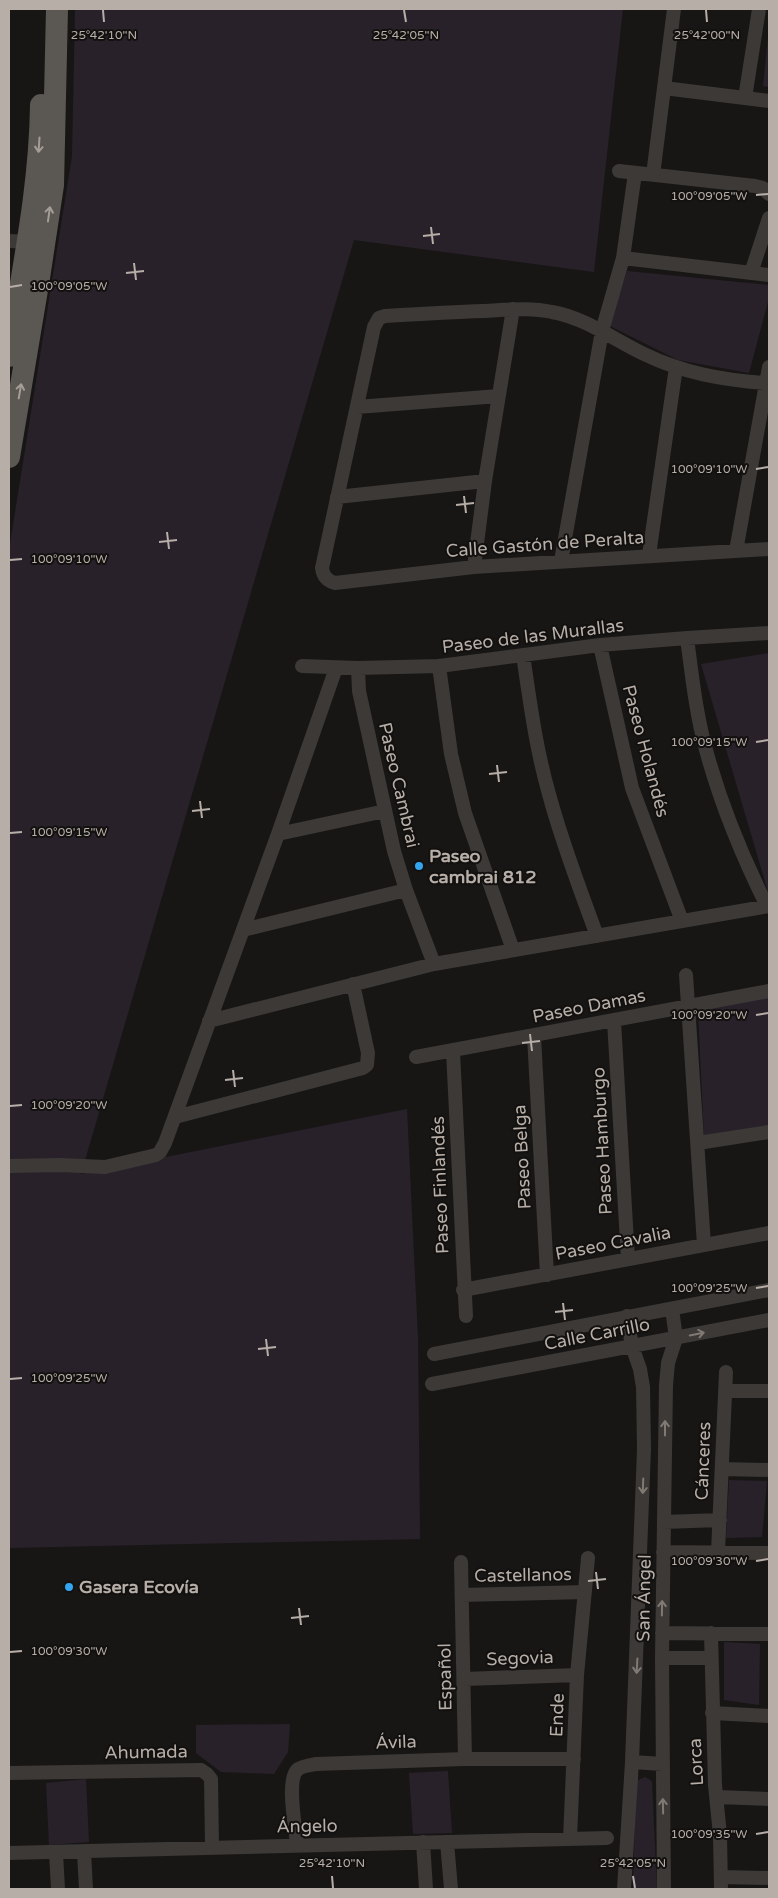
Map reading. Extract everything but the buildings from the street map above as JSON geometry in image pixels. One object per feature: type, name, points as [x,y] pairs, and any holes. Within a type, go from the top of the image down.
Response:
[{"type":"main road","points":[[24,285],[18,242],[35,192],[41,110],[43,9]]},
{"type":"main road","points":[[9,457],[24,285],[53,185],[57,9]]},
{"type":"street","points":[[653,175],[674,9]]},
{"type":"street","points":[[745,98],[762,12]]},
{"type":"street","points":[[664,88],[769,100]]},
{"type":"street","points":[[619,171],[755,186],[763,188],[769,194]]},
{"type":"street","points":[[561,561],[602,331],[623,258],[635,173]]},
{"type":"street","points":[[752,273],[769,218]]},
{"type":"street","points":[[623,258],[769,275]]},
{"type":"street","points":[[474,567],[485,481],[513,310]]},
{"type":"street","points":[[485,481],[337,497],[375,322],[385,316],[513,310],[552,312],[576,319],[645,355],[676,367],[704,376],[765,383]]},
{"type":"street","points":[[649,555],[676,367]]},
{"type":"street","points":[[736,551],[769,367]]},
{"type":"street","points":[[357,407],[499,396]]},
{"type":"street","name":"Calle Gastón de Peralta","points":[[337,497],[322,568],[329,582],[335,583],[474,567],[769,549]]},
{"type":"street","name":"Paseo de las Murallas","points":[[302,666],[358,668],[439,666],[600,645],[769,633]]},
{"type":"street","points":[[209,1021],[434,964],[768,906],[742,856],[722,803],[708,758],[694,694],[687,638]]},
{"type":"street","name":"Paseo Holandés","points":[[600,645],[632,788],[682,921]]},
{"type":"street","points":[[523,655],[536,739],[548,794],[564,847],[597,936]]},
{"type":"street","points":[[439,666],[451,754],[465,813],[513,950]]},
{"type":"street","points":[[9,1166],[60,1165],[105,1167],[156,1155],[165,1143],[278,834],[336,668]]},
{"type":"street","name":"Paseo Cambrai","points":[[358,668],[359,691],[394,851],[406,890],[434,964]]},
{"type":"street","points":[[278,834],[385,811]]},
{"type":"street","points":[[243,930],[406,890]]},
{"type":"street","points":[[686,975],[690,1005],[704,1245]]},
{"type":"street","points":[[174,1117],[363,1068],[367,1065],[368,1054],[353,984]]},
{"type":"street","name":"Paseo Damas","points":[[416,1058],[769,991]]},
{"type":"street","name":"Paseo Hamburgo","points":[[614,1021],[628,1259]]},
{"type":"street","name":"Paseo Belga","points":[[534,1036],[547,1275]]},
{"type":"street","name":"Paseo Finlandés","points":[[453,1051],[466,1316]]},
{"type":"street","points":[[698,1143],[769,1132]]},
{"type":"street","name":"Paseo Cavalia","points":[[464,1290],[769,1233]]},
{"type":"street","name":"Calle Carrillo","points":[[434,1354],[769,1290]]},
{"type":"street","name":"San Ángel","points":[[664,1889],[663,1552],[666,1385],[668,1364],[676,1338],[672,1309]]},
{"type":"street","name":"San Ángel","points":[[624,1889],[632,1762],[644,1449],[643,1387],[640,1369],[632,1346],[627,1316]]},
{"type":"street","name":"Calle Carrillo","points":[[432,1384],[769,1320]]},
{"type":"street","name":"Cánceres","points":[[718,1552],[726,1372]]},
{"type":"street","points":[[725,1391],[769,1391]]},
{"type":"street","points":[[644,1449],[665,1448]]},
{"type":"street","points":[[722,1469],[769,1470]]},
{"type":"street","points":[[664,1522],[720,1520]]},
{"type":"street","points":[[663,1552],[769,1553]]},
{"type":"street","name":"Ende","points":[[570,1839],[577,1675],[588,1558]]},
{"type":"street","name":"Español","points":[[461,1562],[465,1759]]},
{"type":"street","name":"Castellanos","points":[[462,1595],[585,1592]]},
{"type":"street","points":[[662,1633],[769,1634]]},
{"type":"street","name":"Lorca","points":[[711,1633],[712,1713],[721,1883]]},
{"type":"street","points":[[662,1658],[711,1658]]},
{"type":"street","name":"Segovia","points":[[464,1678],[577,1675]]},
{"type":"street","points":[[712,1713],[769,1716]]},
{"type":"street","name":"Ávila","points":[[297,1845],[292,1787],[294,1776],[298,1770],[316,1764],[465,1759],[574,1759]]},
{"type":"street","points":[[632,1762],[663,1764]]},
{"type":"street","name":"Ahumada","points":[[9,1773],[201,1770],[210,1779],[212,1848]]},
{"type":"street","points":[[717,1797],[769,1799]]},
{"type":"street","name":"Ángelo","points":[[9,1853],[607,1838]]},
{"type":"street","points":[[423,1842],[426,1889]]},
{"type":"street","points":[[447,1842],[451,1889]]},
{"type":"street","points":[[84,1852],[86,1889]]},
{"type":"street","points":[[56,1853],[58,1889]]},
{"type":"street","points":[[721,1883],[769,1878]]},
{"type":"shaded area","points":[[75,9],[623,9],[594,272],[354,240],[81,1174],[407,1109],[418,1338],[420,1539],[9,1548],[9,550],[72,156]]},
{"type":"shaded area","points":[[769,28],[769,87],[763,86]]},
{"type":"shaded area","points":[[627,271],[769,285],[769,298],[749,373],[678,360],[608,325]]},
{"type":"shaded area","points":[[769,653],[769,892],[768,892],[701,664]]},
{"type":"shaded area","points":[[769,997],[769,1127],[704,1138],[698,1010]]},
{"type":"shaded area","points":[[729,1480],[767,1481],[762,1537],[726,1538]]},
{"type":"shaded area","points":[[724,1642],[760,1644],[759,1705],[724,1700]]},
{"type":"shaded area","points":[[290,1724],[288,1752],[274,1774],[221,1772],[196,1753],[196,1725]]},
{"type":"shaded area","points":[[448,1771],[452,1833],[413,1834],[409,1773]]},
{"type":"shaded area","points":[[645,1777],[652,1781],[657,1889],[633,1889],[636,1781]]},
{"type":"shaded area","points":[[86,1779],[89,1842],[49,1845],[46,1783]]},
{"type":"place","name":"Paseo cambrai 812","points":[[419,866]]},
{"type":"place","name":"Gasera Ecovía","points":[[69,1587]]}]
